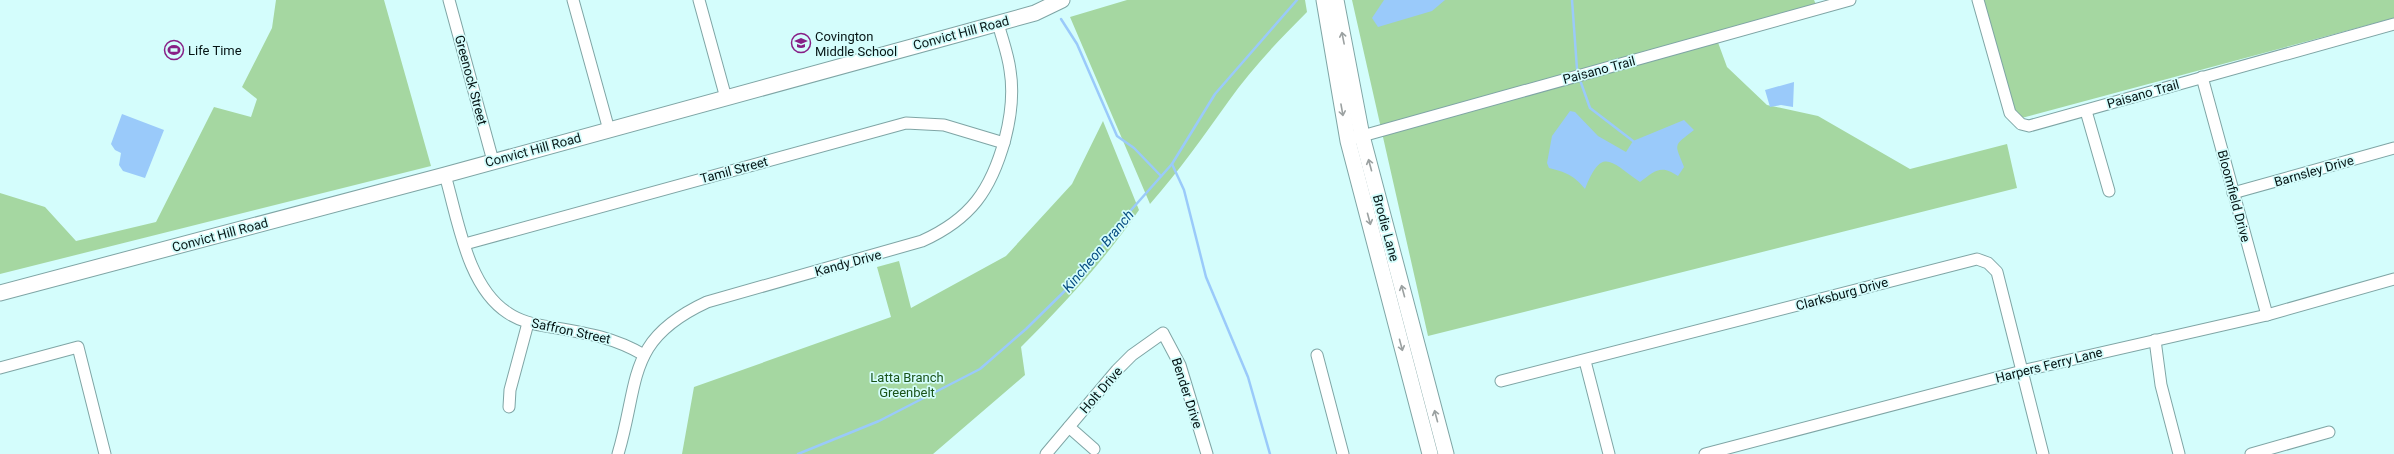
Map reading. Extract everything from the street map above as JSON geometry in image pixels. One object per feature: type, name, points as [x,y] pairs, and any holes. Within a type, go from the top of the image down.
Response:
[{"type":"street","name":"Greenock Street","points":[[449,0],[493,161]]},
{"type":"street","points":[[573,0],[609,130]]},
{"type":"street","points":[[699,0],[726,98]]},
{"type":"street","name":"Convict Hill Road","points":[[0,293],[445,175],[1035,13],[1062,0]]},
{"type":"street","name":"Brodie Lane","points":[[1328,0],[1355,139],[1430,454]]},
{"type":"street","name":"Paisano Trail","points":[[1355,139],[1850,0]]},
{"type":"street","name":"Paisano Trail","points":[[1978,0],[2010,113],[2015,120],[2029,126],[2394,24]]},
{"type":"street","name":"Kandy Drive","points":[[618,454],[634,377],[644,355],[652,343],[672,322],[707,302],[902,248],[945,230],[962,217],[981,197],[994,173],[1004,142],[1010,115],[1012,90],[1011,70],[998,23]]},
{"type":"street","name":"Bloomfield Drive","points":[[2202,77],[2267,315]]},
{"type":"street","points":[[2086,111],[2108,192]]},
{"type":"street","name":"Tamil Street","points":[[465,244],[906,123],[944,125],[1004,142]]},
{"type":"street","name":"Brodie Lane","points":[[1355,139],[1446,454]]},
{"type":"street","name":"Barnsley Drive","points":[[2233,193],[2394,148]]},
{"type":"street","name":"Saffron Street","points":[[445,175],[476,276],[488,295],[508,313],[528,323],[612,339],[644,355]]},
{"type":"street","name":"Clarksburg Drive","points":[[1501,381],[1585,361],[1977,259],[1988,263],[1996,272],[2044,454]]},
{"type":"street","name":"Harpers Ferry Lane","points":[[1704,454],[2022,371],[2267,315],[2394,279]]},
{"type":"street","points":[[508,407],[510,390],[528,323]]},
{"type":"street","name":"Holt Drive","points":[[1046,454],[1117,370],[1132,355],[1163,334]]},
{"type":"street","name":"Bender Drive","points":[[1163,334],[1180,365],[1207,454]]},
{"type":"street","points":[[2156,340],[2164,400],[2179,454]]},
{"type":"street","points":[[0,368],[78,347],[105,454]]},
{"type":"street","points":[[1318,355],[1343,454]]},
{"type":"street","points":[[1585,361],[1609,454]]},
{"type":"street","points":[[1069,427],[1094,449]]},
{"type":"street","points":[[2251,454],[2329,432]]},
{"type":"green space","points":[[276,0],[384,0],[431,166],[0,274],[0,193],[45,207],[76,241],[156,222],[214,107],[251,117],[257,99],[242,87],[272,28]]},
{"type":"green space","points":[[1127,0],[1305,0],[1307,12],[1246,78],[1181,166],[1150,204],[1070,17]]},
{"type":"green space","points":[[1352,0],[1814,0],[1818,9],[1716,37],[1727,67],[1767,105],[1818,116],[1910,169],[2007,144],[2017,188],[1428,336]]},
{"type":"green space","points":[[1981,0],[2394,0],[2394,18],[2018,119]]},
{"type":"green space","name":"Latta Branch Greenbelt","points":[[1103,121],[1139,210],[1112,247],[1083,282],[1021,347],[1025,375],[933,454],[682,454],[694,387],[891,317],[877,267],[899,261],[911,308],[1006,256],[1072,184]]},
{"type":"water","points":[[1384,0],[1445,0],[1432,11],[1378,27],[1372,18]]},
{"type":"water","points":[[1794,82],[1793,107],[1781,105],[1770,107],[1765,90]]},
{"type":"water","points":[[1570,111],[1575,112],[1598,136],[1626,152],[1633,141],[1684,120],[1694,130],[1677,146],[1684,167],[1678,176],[1667,170],[1658,170],[1640,182],[1614,164],[1602,162],[1591,175],[1585,189],[1577,180],[1569,175],[1549,168],[1547,163],[1552,136]]},
{"type":"water","points":[[122,114],[164,130],[145,178],[123,171],[119,165],[121,153],[115,150],[111,144]]},
{"type":"waterway","name":"Kincheon Branch","points":[[798,454],[879,421],[980,369],[1026,329],[1078,278],[1116,227],[1172,164],[1215,94],[1297,0]]},
{"type":"waterway","points":[[1572,0],[1577,69]]},
{"type":"waterway","points":[[1061,19],[1077,44],[1117,136],[1134,148],[1161,176]]},
{"type":"waterway","points":[[1580,80],[1590,108],[1633,141]]},
{"type":"waterway","points":[[1172,164],[1184,190],[1206,277],[1248,377],[1270,454]]},
{"type":"place","name":"Covington Middle School","points":[[801,43]]},
{"type":"place","name":"Life Time","points":[[174,50]]}]
